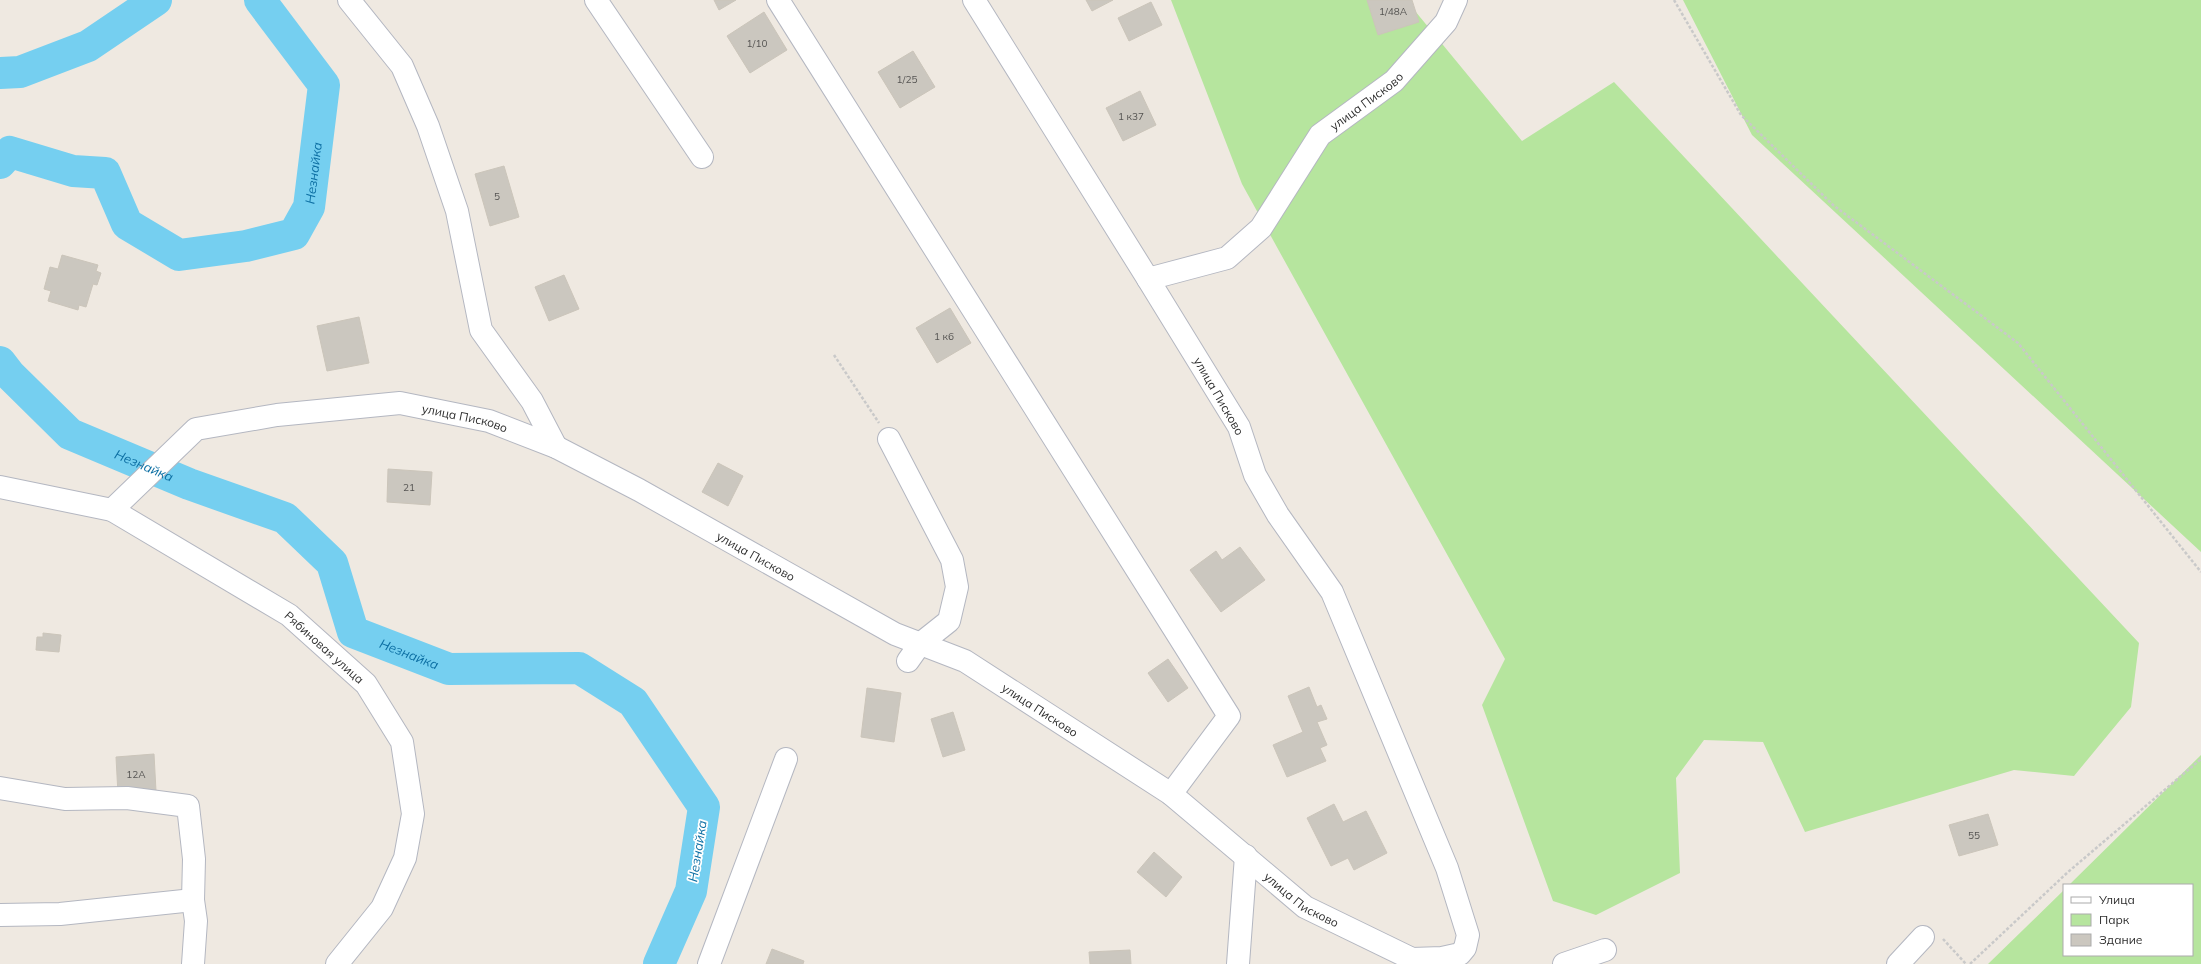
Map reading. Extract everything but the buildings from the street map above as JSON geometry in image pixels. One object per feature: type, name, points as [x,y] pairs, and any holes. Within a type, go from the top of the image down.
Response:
[{"type":"street","points":[[349,0],[402,66],[428,126],[457,211],[480,330],[532,401],[556,447]]},
{"type":"street","points":[[596,0],[702,157]]},
{"type":"street","points":[[778,0],[1229,716],[1171,794]]},
{"type":"street","points":[[974,0],[1148,279]]},
{"type":"street","name":"улица Писково","points":[[112,510],[196,430],[277,415],[400,404],[489,420],[556,447],[743,547],[895,634],[914,653],[965,662],[1171,794],[1305,907],[1412,959],[1467,959],[1465,948],[1468,935],[1447,868],[1332,592],[1278,515],[1255,475],[1240,427],[1148,279],[1227,258],[1261,228],[1320,135],[1394,81],[1446,22],[1456,0]]},
{"type":"street","points":[[889,439],[952,560],[957,587],[949,621],[914,653]]},
{"type":"street","name":"Рябиновая улица","points":[[0,487],[112,510],[289,615],[366,684],[402,742],[412,814],[405,858],[382,908],[337,964]]},
{"type":"street","points":[[709,964],[786,759]]},
{"type":"street","points":[[0,788],[65,799],[127,798],[188,806],[194,858],[193,900],[196,921],[193,964]]},
{"type":"street","points":[[1238,964],[1246,856]]},
{"type":"street","points":[[0,915],[60,914],[193,900]]},
{"type":"street","points":[[1898,964],[1923,937]]},
{"type":"street","points":[[1564,964],[1605,950]]},
{"type":"path","points":[[1674,0],[1741,115],[1833,205],[2018,343],[2201,572]]},
{"type":"path","points":[[834,355],[889,439]]},
{"type":"path","points":[[1970,964],[2068,872],[2201,759]]},
{"type":"path","points":[[1923,937],[1936,932],[1966,964]]},
{"type":"green space","points":[[1171,0],[1406,0],[1522,141],[1614,82],[2139,643],[2131,707],[2074,776],[2014,770],[1805,832],[1763,742],[1704,740],[1676,778],[1680,873],[1596,915],[1553,901],[1482,705],[1505,659],[1242,184]]},
{"type":"green space","points":[[1683,0],[2201,0],[2201,552],[1752,135]]},
{"type":"green space","points":[[2201,755],[2201,964],[1988,964],[2063,891],[2063,956],[2193,956],[2193,884],[2070,884]]},
{"type":"waterway","name":"Незнайка","points":[[0,73],[20,72],[88,46],[156,0]]},
{"type":"waterway","name":"Незнайка","points":[[0,163],[10,152],[73,171],[105,173],[127,224],[179,255],[246,246],[294,234],[309,207],[324,85],[260,0]]},
{"type":"waterway","name":"Незнайка","points":[[0,362],[10,375],[70,434],[189,484],[285,518],[332,563],[353,632],[449,669],[579,668],[633,702],[704,807],[691,891],[659,964]]}]
